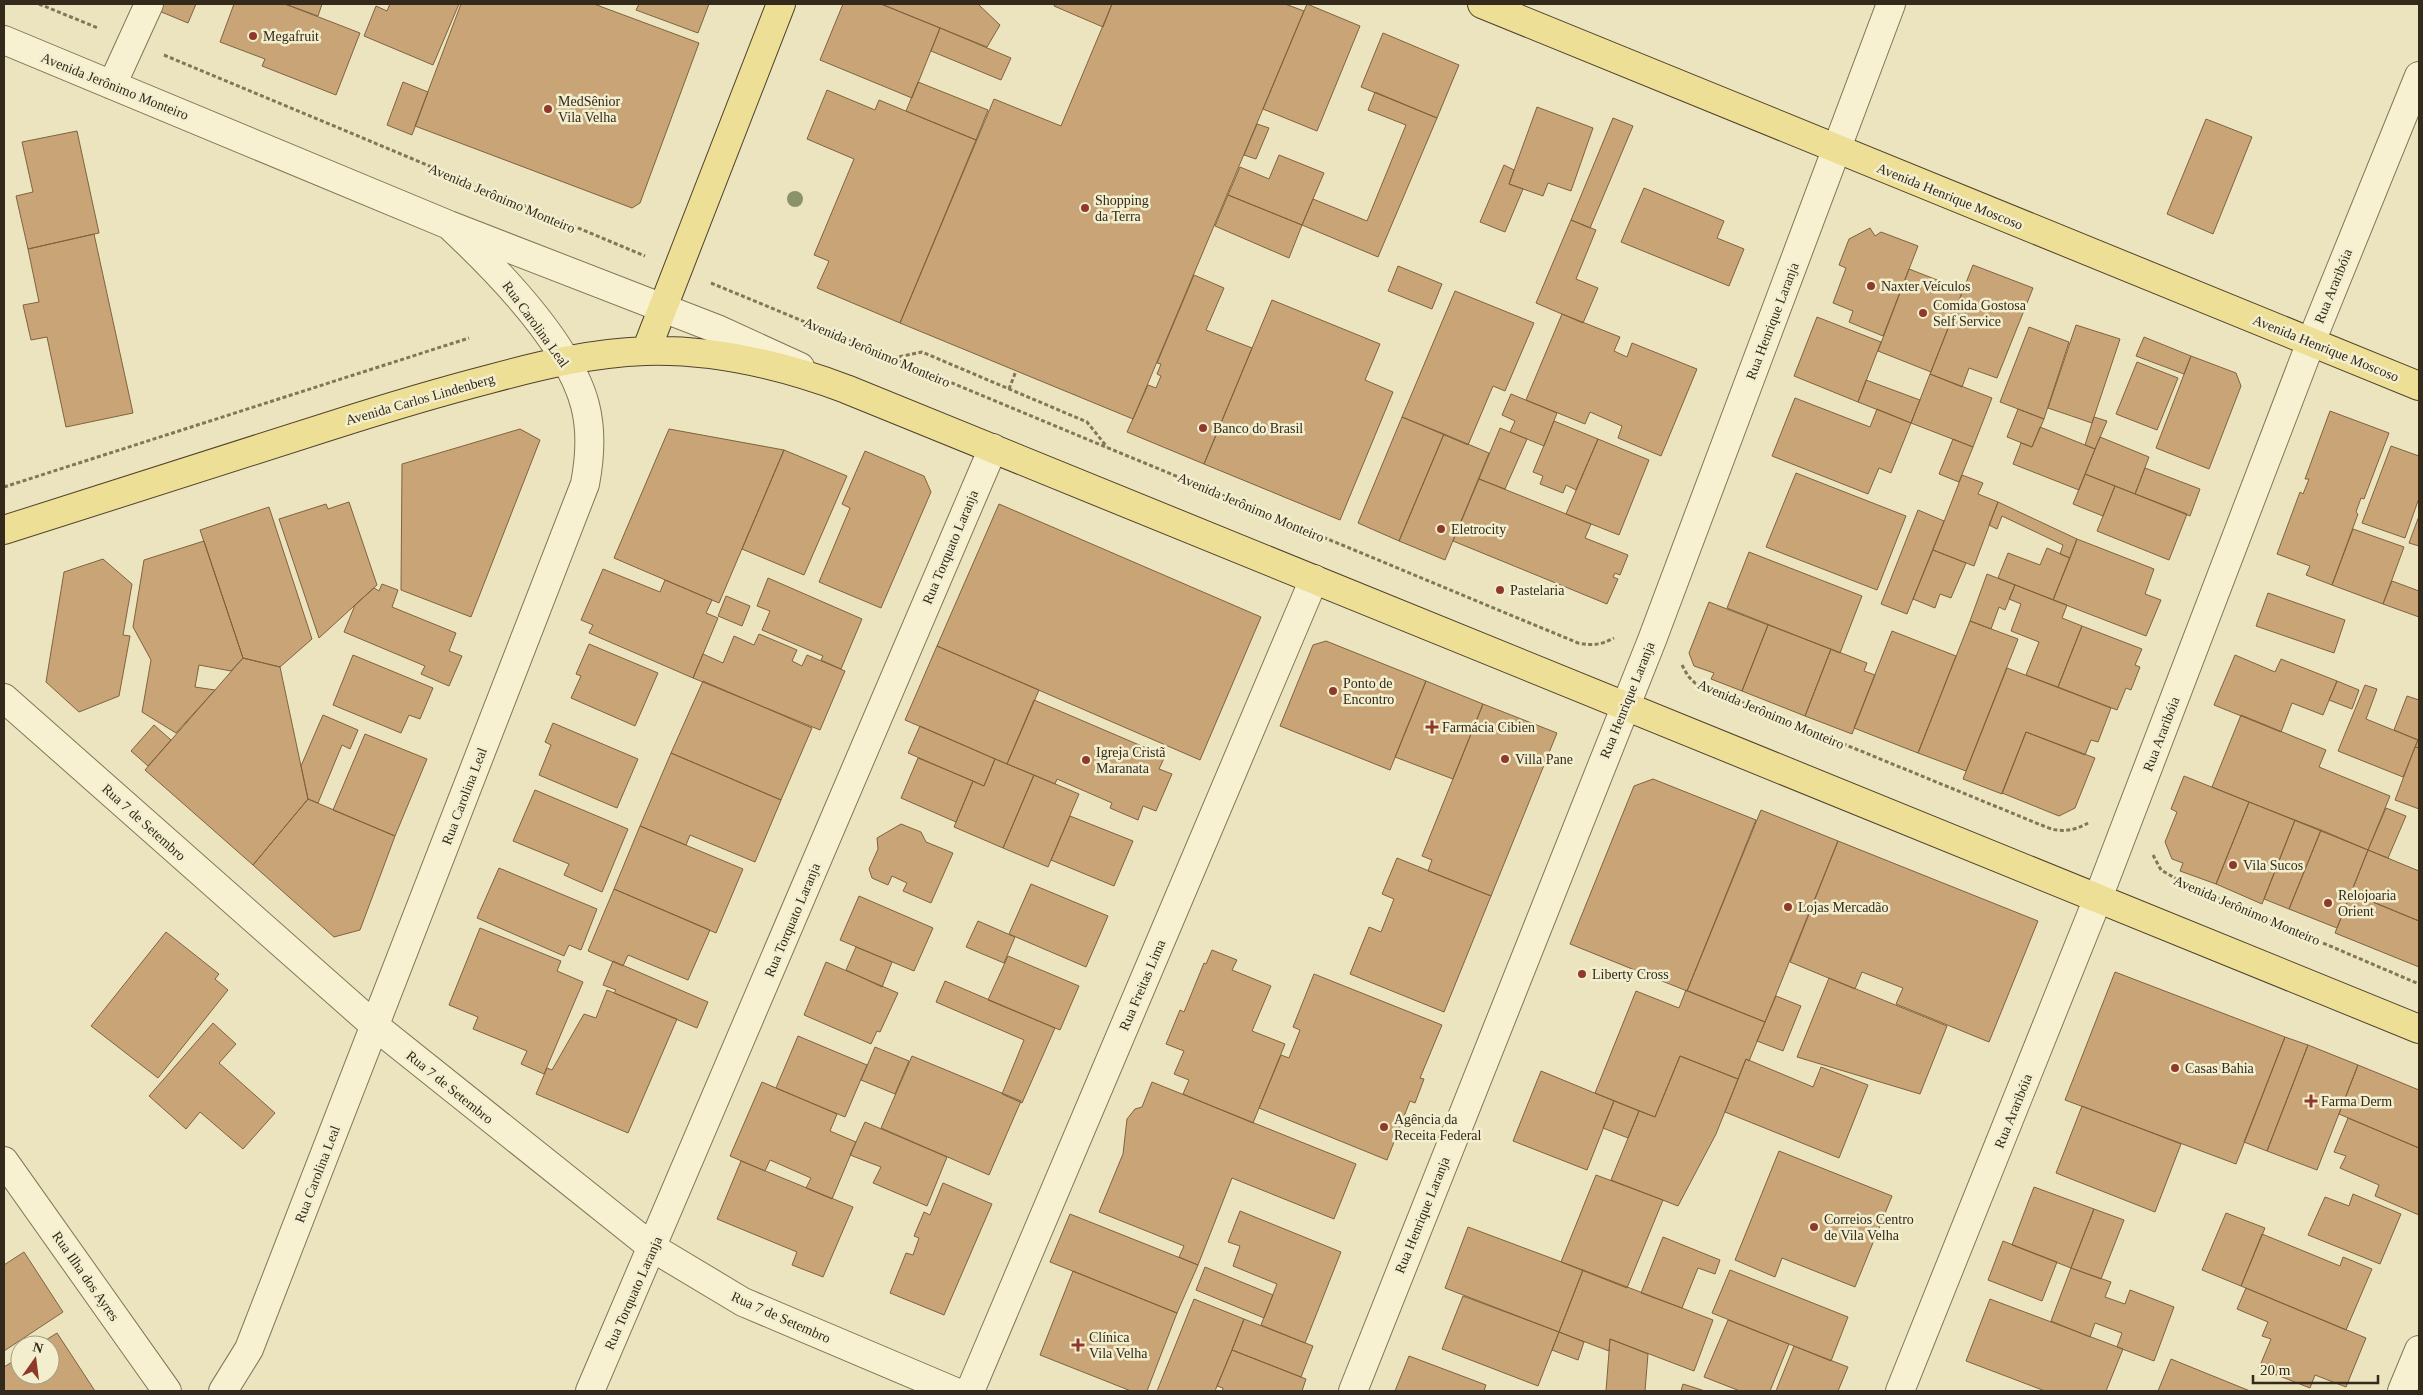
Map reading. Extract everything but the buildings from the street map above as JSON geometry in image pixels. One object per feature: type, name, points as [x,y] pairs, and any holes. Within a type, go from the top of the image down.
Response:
[{"type":"main road","points":[[646,351],[781,4]]},
{"type":"main road","name":"Avenida Henrique Moscoso","points":[[1482,4],[1836,150],[2419,386]]},
{"type":"main road","name":"Avenida Carlos Lindenberg","points":[[4,530],[397,404],[565,360],[594,355],[646,351],[697,352],[748,359],[799,371],[846,389]]},
{"type":"main road","name":"Avenida Jerônimo Monteiro","points":[[846,389],[2419,1029]]},
{"type":"street","points":[[112,85],[149,4]]},
{"type":"street","name":"Rua Henrique Laranja","points":[[1353,1391],[1624,705],[1652,640],[1891,4]]},
{"type":"street","name":"Avenida Jerônimo Monteiro","points":[[4,40],[449,225],[771,352],[846,389]]},
{"type":"street","name":"Rua Araribóia","points":[[1900,1391],[2125,830],[2311,342],[2419,76]]},
{"type":"street","name":"Rua Carolina Leal","points":[[224,1391],[248,1349],[586,484],[590,457],[589,429],[585,405],[565,360],[512,288],[482,255],[449,225]]},
{"type":"street","name":"Rua Torquato Laranja","points":[[590,1391],[653,1248],[993,448]]},
{"type":"street","name":"Rua Freitas Lima","points":[[970,1391],[1314,579]]},
{"type":"street","name":"Rua 7 de Setembro","points":[[4,698],[375,1026],[653,1248],[743,1302],[953,1391]]},
{"type":"street","name":"Rua Ilha dos Ayres","points":[[4,1161],[167,1391]]},
{"type":"street","points":[[2402,1391],[2419,1350]]},
{"type":"path","name":"Avenida Jerônimo Monteiro","points":[[39,4],[1578,643],[1591,646],[1604,643],[1615,637],[1623,629],[1681,652],[1683,669],[1695,683],[2046,827],[2065,831],[2079,828],[2094,817],[2152,841],[2155,862],[2169,876],[2419,984]]},
{"type":"path","points":[[4,487],[468,338]]},
{"type":"path","points":[[892,358],[922,352],[1087,422],[1107,448]]},
{"type":"path","points":[[1009,389],[1016,371]]},
{"type":"place","name":"Megafruit","points":[[253,36]]},
{"type":"place","name":"MedSênior Vila Velha","points":[[548,109]]},
{"type":"place","name":"Shopping da Terra","points":[[1085,208]]},
{"type":"place","name":"Naxter Veículos","points":[[1871,286]]},
{"type":"place","name":"Comida Gostosa Self Service","points":[[1923,313]]},
{"type":"place","name":"Banco do Brasil","points":[[1203,428]]},
{"type":"place","name":"Eletrocity","points":[[1441,529]]},
{"type":"place","name":"Pastelaria","points":[[1500,590]]},
{"type":"place","name":"Ponto de Encontro","points":[[1333,691]]},
{"type":"place","name":"Farmácia Cibien","points":[[1432,727]]},
{"type":"place","name":"Villa Pane","points":[[1505,759]]},
{"type":"place","name":"Igreja Cristã Maranata","points":[[1086,760]]},
{"type":"place","name":"Vila Sucos","points":[[2233,865]]},
{"type":"place","name":"Relojoaria Orient","points":[[2328,903]]},
{"type":"place","name":"Lojas Mercadão","points":[[1788,907]]},
{"type":"place","name":"Liberty Cross","points":[[1582,974]]},
{"type":"place","name":"Casas Bahia","points":[[2175,1068]]},
{"type":"place","name":"Farma Derm","points":[[2311,1101]]},
{"type":"place","name":"Agência da Receita Federal","points":[[1384,1127]]},
{"type":"place","name":"Correios Centro de Vila Velha","points":[[1814,1227]]},
{"type":"place","name":"Clínica Vila Velha","points":[[1078,1345]]}]
